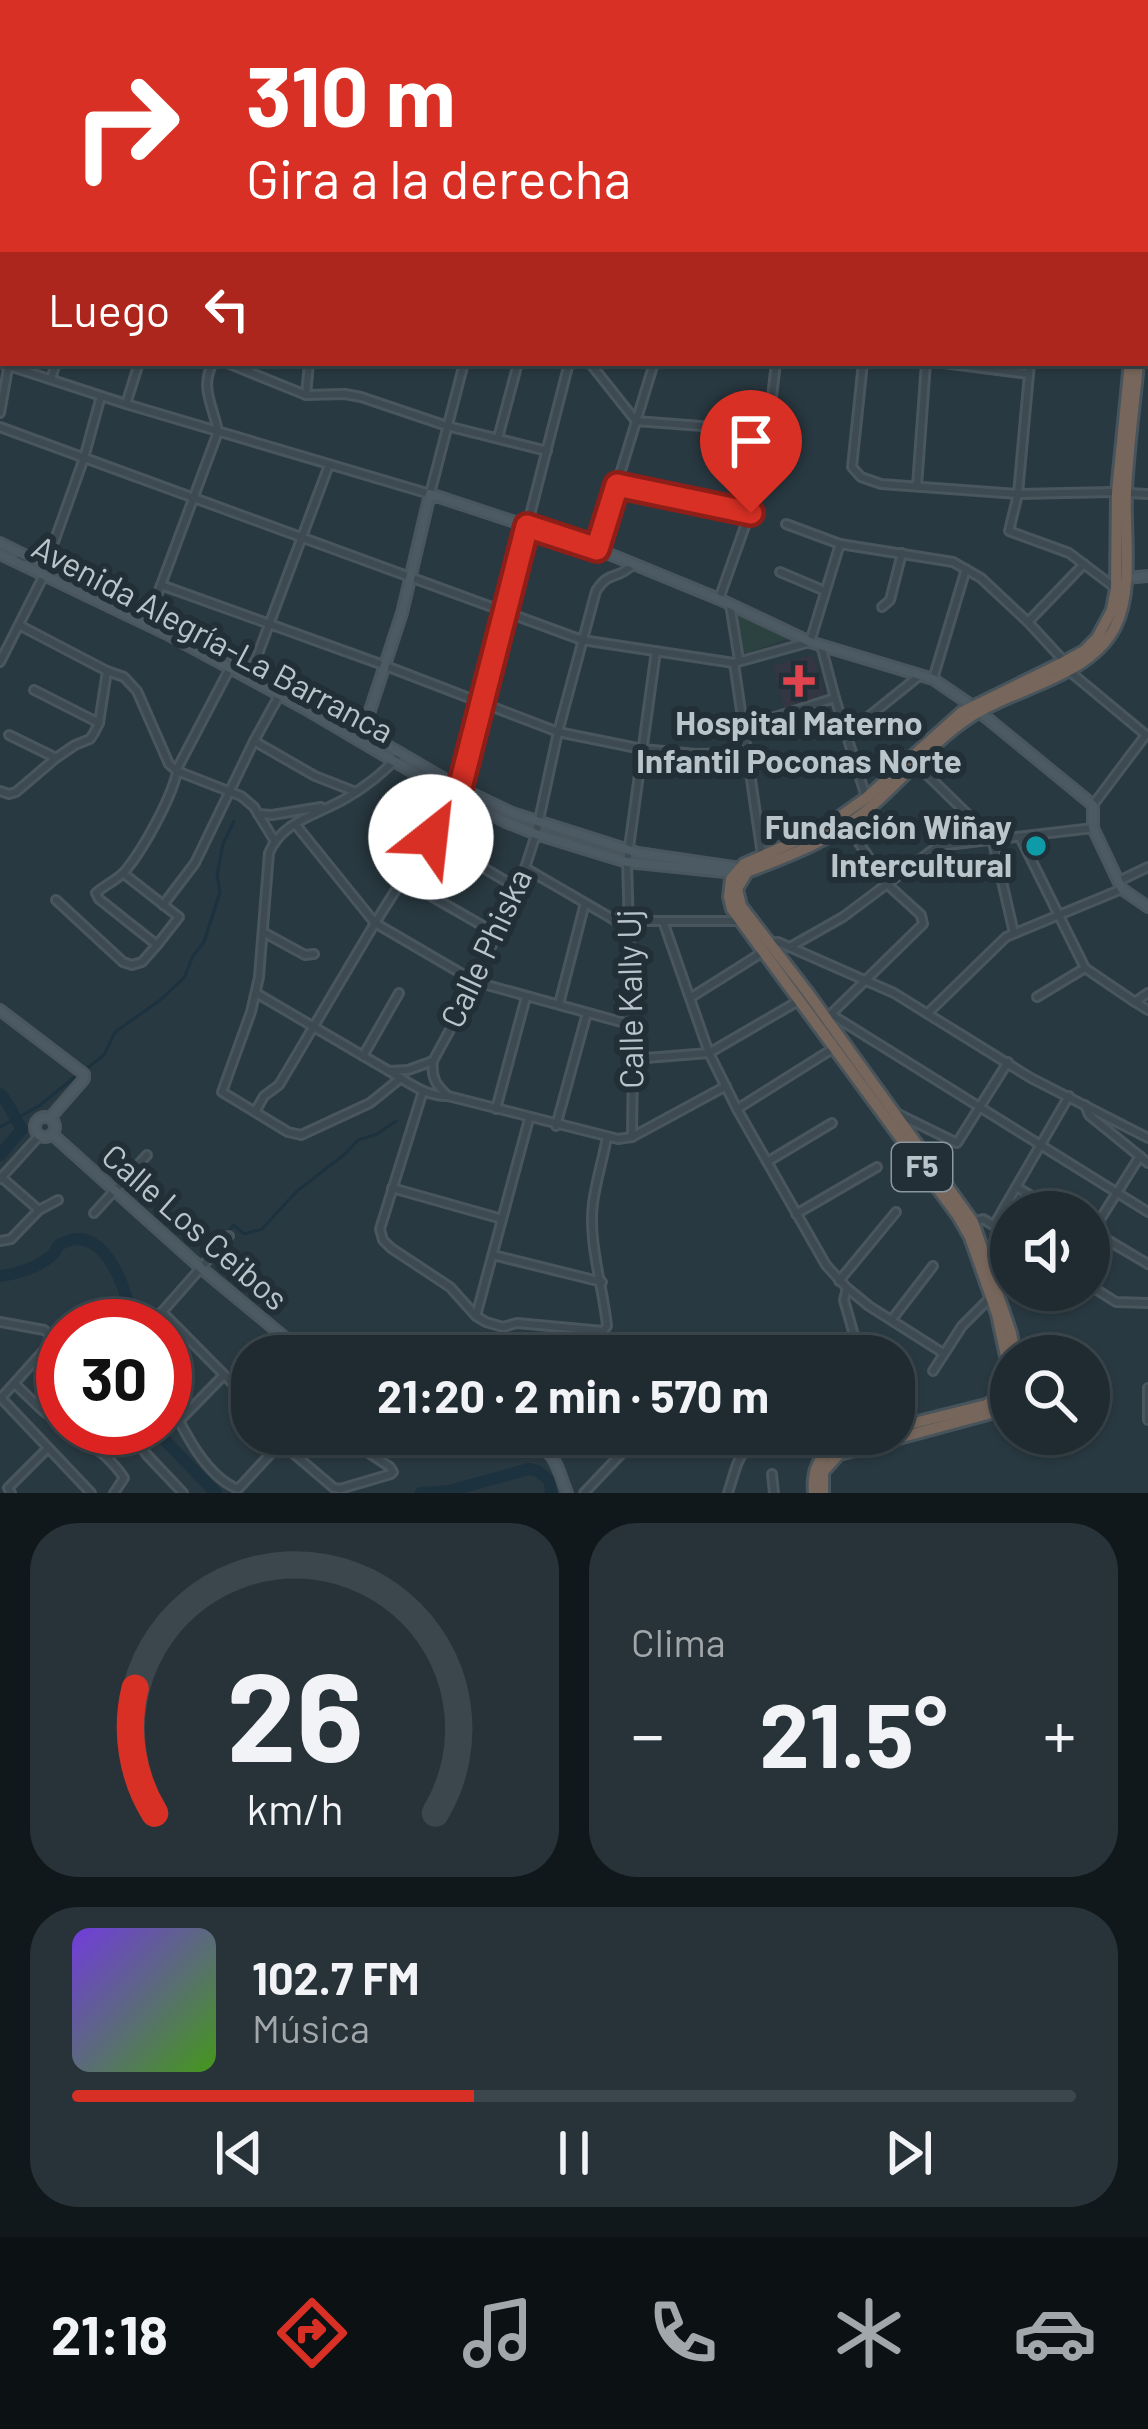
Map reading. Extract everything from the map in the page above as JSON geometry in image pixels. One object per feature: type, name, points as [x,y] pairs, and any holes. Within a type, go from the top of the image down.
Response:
[{"type":"highway","points":[[844,821],[866,797],[975,708],[1098,651],[1115,628],[1124,601],[1119,581],[1121,492],[1134,366]]},
{"type":"highway","points":[[740,873],[763,860],[810,848],[914,761]]},
{"type":"highway","name":"F5","points":[[740,873],[737,889],[744,918],[834,1048],[897,1121]]},
{"type":"highway","name":"F5","points":[[765,948],[829,1016],[969,1223],[1011,1335]]},
{"type":"highway","name":"F5","points":[[969,1223],[990,1294]]},
{"type":"highway","name":"F5","points":[[915,1423],[986,1405],[1003,1396],[1010,1370],[995,1311]]},
{"type":"highway","points":[[818,1493],[823,1472],[839,1454],[990,1413]]},
{"type":"highway","points":[[818,1493],[814,1470],[823,1455]]},
{"type":"street","points":[[0,413],[6,366]]},
{"type":"street","points":[[12,366],[597,549],[810,642],[934,679],[1093,805]]},
{"type":"street","points":[[51,379],[55,366]]},
{"type":"street","points":[[126,404],[138,366]]},
{"type":"street","points":[[148,620],[218,432],[206,383],[212,366]]},
{"type":"street","points":[[234,366],[306,395],[361,397],[547,451]]},
{"type":"street","points":[[306,395],[309,366]]},
{"type":"street","points":[[362,737],[410,578],[463,366]]},
{"type":"street","points":[[498,439],[517,366]]},
{"type":"street","points":[[254,1112],[264,1096],[280,1085],[458,792],[568,366]]},
{"type":"street","points":[[592,366],[637,421],[768,431]]},
{"type":"street","points":[[597,549],[653,366]]},
{"type":"street","points":[[719,599],[751,513],[776,366]]},
{"type":"street","points":[[863,366],[855,474],[880,484],[1018,494],[1148,494]]},
{"type":"street","points":[[917,486],[926,366]]},
{"type":"street","points":[[966,366],[1029,374]]},
{"type":"street","points":[[1030,366],[1018,494],[1009,531],[1070,553],[1119,581],[1148,576]]},
{"type":"street","points":[[14,561],[53,545],[101,396]]},
{"type":"street","points":[[0,427],[582,640],[736,662],[810,642]]},
{"type":"street","points":[[249,678],[329,465]]},
{"type":"street","points":[[617,485],[751,513]]},
{"type":"street","points":[[786,524],[840,544],[952,562],[967,569],[1028,622],[1066,666],[1147,734],[1093,805],[1093,828],[1120,885],[1148,907]]},
{"type":"street","name":"Avenida Alegría-La Barranca","points":[[0,543],[249,678],[282,690]]},
{"type":"street","points":[[810,642],[840,544]]},
{"type":"street","points":[[882,607],[890,600],[902,553]]},
{"type":"street","name":"Avenida Alegría-La Barranca","points":[[0,554],[254,668],[282,690],[536,834],[627,856],[740,873]]},
{"type":"street","points":[[1028,622],[1084,563]]},
{"type":"street","name":"Calle Phiska","points":[[433,1061],[476,982],[525,868],[596,591],[604,579],[625,573],[632,565]]},
{"type":"street","points":[[934,679],[967,569]]},
{"type":"street","points":[[780,572],[825,591]]},
{"type":"street","points":[[0,662],[44,575]]},
{"type":"street","points":[[161,585],[386,665],[558,733],[642,749],[747,753]]},
{"type":"street","points":[[730,604],[763,860]]},
{"type":"street","points":[[19,625],[124,677],[136,691],[166,760],[177,771],[241,796],[254,807],[274,840]]},
{"type":"street","points":[[821,646],[866,797]]},
{"type":"street","name":"Calle Kally Uj","points":[[632,1137],[627,856],[656,651]]},
{"type":"street","points":[[158,945],[96,893],[124,874],[166,802],[230,668]]},
{"type":"street","points":[[0,791],[16,791],[56,758],[90,739],[99,723],[107,671]]},
{"type":"street","points":[[847,734],[920,675]]},
{"type":"street","points":[[34,690],[99,723]]},
{"type":"street","points":[[163,905],[195,863],[282,690]]},
{"type":"street","points":[[743,727],[835,698]]},
{"type":"street","points":[[9,735],[56,758]]},
{"type":"street","points":[[254,741],[315,776],[356,792]]},
{"type":"street","points":[[398,757],[356,792],[274,840],[255,993],[222,1092],[301,1135],[370,1103],[401,1078]]},
{"type":"street","points":[[914,761],[992,838],[1014,933]]},
{"type":"street","name":"Avenida Alegría-La Barranca","points":[[458,792],[627,856]]},
{"type":"street","points":[[258,814],[331,806]]},
{"type":"street","points":[[844,821],[887,884],[921,915],[923,924],[829,1016],[1148,1212]]},
{"type":"street","points":[[296,824],[375,923],[476,982],[632,1025]]},
{"type":"street","points":[[790,947],[843,917],[938,846],[1093,828]]},
{"type":"street","points":[[431,837],[517,887]]},
{"type":"street","points":[[1020,837],[1085,968],[1148,1010]]},
{"type":"street","points":[[525,868],[630,925],[744,918]]},
{"type":"street","points":[[929,1012],[1006,937],[1058,917],[1148,868]]},
{"type":"street","points":[[56,900],[123,962],[142,962],[179,917],[124,874]]},
{"type":"street","points":[[403,880],[497,934]]},
{"type":"street","points":[[559,1004],[586,902]]},
{"type":"street","points":[[663,921],[709,1053],[826,1265],[869,1306],[944,1353]]},
{"type":"street","points":[[262,932],[305,955],[314,954]]},
{"type":"street","points":[[690,998],[778,942],[929,1012],[1031,1078],[1148,1138]]},
{"type":"street","points":[[1037,997],[1085,968]]},
{"type":"street","points":[[255,993],[423,1091],[608,1137],[632,1137],[726,1087]]},
{"type":"street","points":[[1135,1002],[1148,993]]},
{"type":"street","points":[[363,1056],[399,994]]},
{"type":"street","points":[[496,1109],[526,995]]},
{"type":"street","points":[[633,1059],[709,1053],[800,1000]]},
{"type":"street","points":[[0,1010],[83,1074],[84,1079],[50,1118],[37,1122],[40,1135]]},
{"type":"street","points":[[556,1126],[587,1012]]},
{"type":"street","points":[[737,1109],[834,1048]]},
{"type":"street","points":[[389,1071],[433,1061],[432,1075],[448,1096]]},
{"type":"street","points":[[897,1121],[957,1142],[1008,1061]]},
{"type":"street","points":[[423,1091],[380,1229],[383,1240],[450,1287],[476,1316],[502,1327],[517,1323],[603,1331],[607,1326],[592,1206],[608,1137]]},
{"type":"street","points":[[1013,1191],[1069,1096]]},
{"type":"street","points":[[1085,1105],[1089,1115],[1148,1162]]},
{"type":"street","points":[[39,1210],[1,1178],[40,1135],[52,1134],[55,1125],[50,1118]]},
{"type":"street","points":[[476,1316],[529,1119]]},
{"type":"street","points":[[767,1162],[832,1123]]},
{"type":"street","name":"Calle Los Ceibos","points":[[52,1134],[282,1335]]},
{"type":"street","points":[[94,1213],[147,1155]]},
{"type":"street","points":[[1110,1205],[1140,1156]]},
{"type":"street","points":[[796,1214],[877,1167]]},
{"type":"street","points":[[1016,1186],[1024,1191]]},
{"type":"street","points":[[392,1188],[502,1219]]},
{"type":"street","points":[[0,1240],[11,1238],[39,1210],[58,1200]]},
{"type":"street","points":[[839,1281],[896,1212]]},
{"type":"street","points":[[969,1223],[983,1219],[990,1223]]},
{"type":"street","points":[[174,1299],[230,1235]]},
{"type":"street","points":[[1110,1243],[1148,1264]]},
{"type":"street","points":[[493,1255],[602,1282]]},
{"type":"street","points":[[892,1318],[933,1266]]},
{"type":"street","points":[[847,1288],[844,1300],[854,1335]]},
{"type":"street","points":[[933,1371],[962,1326],[990,1298]]},
{"type":"street","points":[[1110,1298],[1148,1303]]},
{"type":"street","points":[[0,1322],[36,1329]]},
{"type":"street","points":[[192,1342],[231,1382]]},
{"type":"street","points":[[36,1363],[0,1398],[36,1435]]},
{"type":"street","points":[[192,1408],[224,1375]]},
{"type":"street","points":[[15,1384],[36,1404]]},
{"type":"street","points":[[1148,1388],[1148,1420]]},
{"type":"street","points":[[192,1440],[232,1488],[238,1489],[268,1455]]},
{"type":"street","points":[[11,1493],[8,1489],[42,1455]]},
{"type":"street","points":[[56,1455],[91,1493]]},
{"type":"street","points":[[105,1455],[124,1478],[114,1493]]},
{"type":"street","points":[[148,1455],[183,1493]]},
{"type":"street","points":[[295,1455],[340,1489],[393,1472],[372,1455]]},
{"type":"street","points":[[549,1455],[567,1493]]},
{"type":"street","points":[[584,1493],[620,1455]]},
{"type":"street","points":[[728,1493],[740,1455]]},
{"type":"street","points":[[772,1474],[774,1493]]},
{"type":"shaded area","name":"Hospital Materno Infantil Poconas Norte","points":[[813,655],[825,696],[784,707],[773,666]]},
{"type":"green space","points":[[739,615],[788,639],[741,655]]},
{"type":"waterway","points":[[86,1069],[104,1055],[115,1032],[184,978],[204,942],[220,892],[217,875],[223,844],[234,821]]},
{"type":"waterway","points":[[0,1127],[39,1106],[76,1076]]},
{"type":"waterway","points":[[0,1094],[22,1129],[0,1155]]},
{"type":"waterway","points":[[202,1261],[234,1225],[244,1234],[262,1229],[296,1192],[358,1140],[396,1121]]},
{"type":"waterway","points":[[0,1276],[35,1266],[58,1246],[80,1239],[104,1253],[127,1299]]},
{"type":"waterway","points":[[168,1299],[194,1269]]},
{"type":"waterway","points":[[179,1455],[216,1493]]},
{"type":"waterway","points":[[421,1493],[449,1491],[529,1469],[550,1481],[551,1493]]},
{"type":"place","name":"Hospital Materno Infantil Poconas Norte","points":[[799,681]]},
{"type":"place","name":"Fundación Wiñay Intercultural","points":[[1036,846]]},
{"type":"route","points":[[431,837],[460,788],[527,526],[597,549],[617,485],[751,513]]}]
